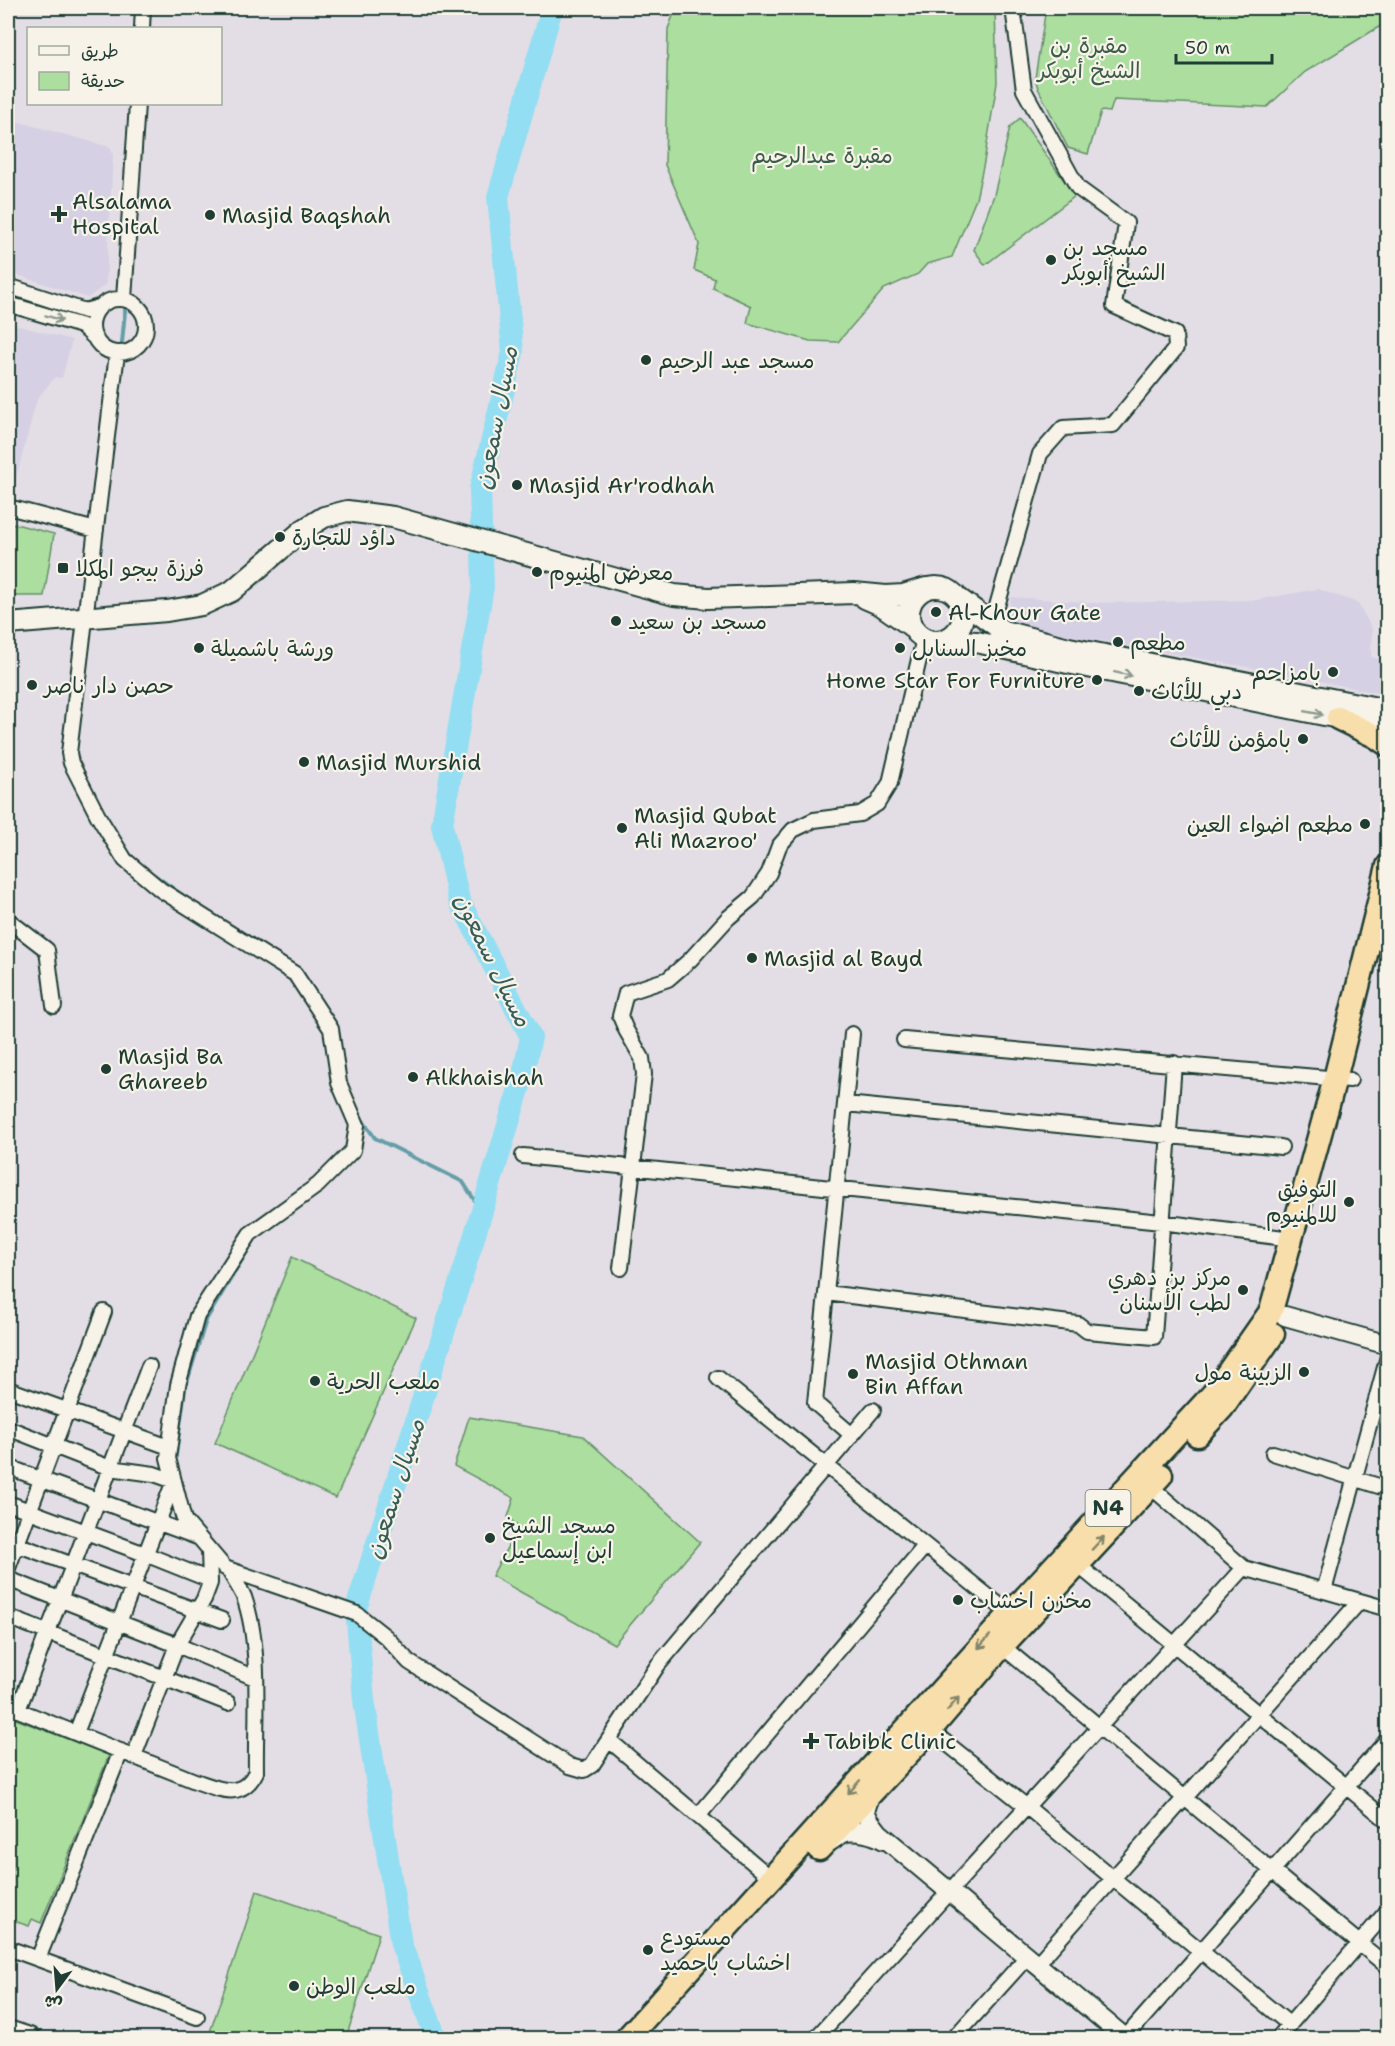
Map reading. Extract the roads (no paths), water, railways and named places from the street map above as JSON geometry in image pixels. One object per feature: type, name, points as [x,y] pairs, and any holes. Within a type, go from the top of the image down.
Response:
[{"type":"highway","points":[[1338,718],[1376,736],[1388,746]]},
{"type":"highway","name":"N4","points":[[627,2038],[1010,1614],[1150,1486],[1222,1408],[1284,1316],[1292,1293],[1342,1080],[1388,866]]},
{"type":"highway","name":"N4","points":[[642,2038],[930,1730],[1071,1560],[1213,1395],[1271,1311],[1388,922]]},
{"type":"main road","points":[[8,624],[167,611],[202,605],[232,591],[303,530],[324,517],[347,511],[393,517],[674,596],[708,598],[854,594],[903,596],[935,586],[945,588],[992,624],[1019,637],[1388,710]]},
{"type":"main road","points":[[926,588],[918,592],[909,608],[926,635]]},
{"type":"main road","points":[[854,594],[881,605],[926,635],[977,642],[1068,663],[1388,728]]},
{"type":"main road","points":[[926,635],[957,632],[961,624],[962,606],[958,598]]},
{"type":"main road","points":[[8,617],[46,620]]},
{"type":"main road","points":[[8,2031],[29,2038]]},
{"type":"street","points":[[142,27],[143,8]]},
{"type":"street","points":[[992,624],[1040,454],[1063,428],[1113,425],[1176,348],[1176,334],[1114,306],[1126,223],[1078,188],[1024,90],[1013,8]]},
{"type":"street","points":[[124,299],[137,105]]},
{"type":"street","points":[[8,286],[85,311],[115,299],[124,299],[140,308],[147,324],[142,342],[135,348],[117,353],[109,351],[82,326],[8,304]]},
{"type":"street","points":[[96,339],[92,322],[99,307]]},
{"type":"street","points":[[117,353],[69,753],[71,763],[98,816],[125,860],[161,890],[295,974],[331,1029],[339,1083],[357,1125],[353,1150],[318,1185],[250,1234],[197,1316],[178,1385],[168,1458],[184,1520],[225,1568],[357,1614],[386,1637],[409,1662],[574,1768],[584,1770],[592,1765],[658,1665],[873,1410]]},
{"type":"street","points":[[8,507],[96,530]]},
{"type":"street","points":[[621,1268],[644,1074],[642,1058],[620,1016],[626,993],[668,979],[690,960],[728,918],[753,897],[769,873],[779,846],[793,830],[814,820],[860,814],[877,804],[890,783],[926,635]]},
{"type":"street","points":[[8,920],[46,950],[54,1006]]},
{"type":"street","points":[[852,1034],[815,1402],[852,1435]]},
{"type":"street","points":[[904,1040],[1342,1080]]},
{"type":"street","points":[[826,1293],[1078,1324],[1087,1331],[1154,1337],[1174,1063]]},
{"type":"street","points":[[846,1104],[1281,1147]]},
{"type":"street","points":[[523,1156],[1161,1222],[1292,1239]]},
{"type":"street","points":[[8,1568],[12,1542],[29,1511],[105,1312]]},
{"type":"street","points":[[1284,1316],[1388,1345]]},
{"type":"street","points":[[1324,1591],[1388,1356]]},
{"type":"street","points":[[149,1366],[48,1632],[13,1708],[203,1784],[240,1791],[250,1783],[256,1772],[255,1648],[252,1624],[243,1595],[228,1569]]},
{"type":"street","points":[[718,1378],[1010,1614]]},
{"type":"street","points":[[8,1389],[169,1448]]},
{"type":"street","points":[[8,1428],[110,1468],[154,1474],[174,1481]]},
{"type":"street","points":[[1273,1453],[1388,1489]]},
{"type":"street","points":[[8,1467],[199,1538]]},
{"type":"street","points":[[76,1733],[174,1481]]},
{"type":"street","points":[[1150,1486],[1244,1568],[1388,1609]]},
{"type":"street","points":[[8,1503],[210,1580]]},
{"type":"street","points":[[12,1542],[222,1620]]},
{"type":"street","points":[[699,1815],[925,1546]]},
{"type":"street","points":[[38,1959],[127,1754],[165,1678],[177,1645],[204,1599],[210,1580],[209,1550]]},
{"type":"street","points":[[1071,1560],[1388,1821]]},
{"type":"street","points":[[816,2038],[1244,1568]]},
{"type":"street","points":[[8,1579],[255,1678]]},
{"type":"street","points":[[954,2038],[1112,1878],[1360,1601]]},
{"type":"street","points":[[8,1617],[228,1703]]},
{"type":"street","points":[[1002,1646],[1388,1967]]},
{"type":"street","points":[[930,1730],[1027,1807],[1290,2025]]},
{"type":"street","points":[[872,1793],[865,1811],[869,1820],[893,1846],[1125,2038],[1388,1739]]},
{"type":"street","points":[[609,1740],[772,1879]]},
{"type":"street","points":[[822,1846],[846,1833],[862,1833],[878,1837],[893,1846]]},
{"type":"street","points":[[1278,2038],[1388,1910]]},
{"type":"street","points":[[8,1948],[197,2017]]},
{"type":"waterway","name":"مسيال سمعون","points":[[436,2038],[401,1944],[364,1700],[356,1609],[472,1244],[522,1079],[531,1037],[459,900],[442,825],[483,587],[480,489],[513,352],[498,197],[552,8]]},
{"type":"waterway","points":[[121,353],[126,301]]},
{"type":"waterway","points":[[121,841],[133,860]]},
{"type":"waterway","points":[[149,871],[192,902]]},
{"type":"waterway","points":[[361,1118],[375,1138],[463,1182],[482,1212]]},
{"type":"waterway","points":[[175,1462],[185,1389],[206,1320],[251,1245]]},
{"type":"place","name":"Alsalama Hospital","points":[[59,214]]},
{"type":"place","name":"Masjid Baqshah","points":[[210,215]]},
{"type":"place","name":"مسجد بن الشيخ أبوبكر","points":[[1051,260]]},
{"type":"place","name":"مسجد عبد الرحيم","points":[[646,360]]},
{"type":"place","name":"Masjid Ar'rodhah","points":[[517,485]]},
{"type":"place","name":"داؤد للتجارة","points":[[280,537]]},
{"type":"place","name":"فرزة بيجو المكلا","points":[[63,568]]},
{"type":"place","name":"معرض المنيوم","points":[[537,572]]},
{"type":"place","name":"Al-Khour Gate","points":[[936,612]]},
{"type":"place","name":"مسجد بن سعيد","points":[[616,621]]},
{"type":"place","name":"مطعم","points":[[1118,642]]},
{"type":"place","name":"ورشة باشميلة","points":[[199,648]]},
{"type":"place","name":"مخبز السنابل","points":[[900,648]]},
{"type":"place","name":"بامزاحم","points":[[1333,672]]},
{"type":"place","name":"Home Star For Furniture","points":[[1097,680]]},
{"type":"place","name":"حصن دار ناصر","points":[[32,685]]},
{"type":"place","name":"دبي للأثاث","points":[[1139,691]]},
{"type":"place","name":"بامؤمن للأثاث","points":[[1303,739]]},
{"type":"place","name":"Masjid Murshid","points":[[304,762]]},
{"type":"place","name":"مطعم اضواء العين","points":[[1365,824]]},
{"type":"place","name":"Masjid Qubat Ali Mazroo'","points":[[622,828]]},
{"type":"place","name":"Masjid al Bayd","points":[[752,958]]},
{"type":"place","name":"Masjid Ba Ghareeb","points":[[106,1069]]},
{"type":"place","name":"Alkhaishah","points":[[413,1077]]},
{"type":"place","name":"التوفيق للالمنيوم","points":[[1349,1202]]},
{"type":"place","name":"مركز بن دهري لطب الأسنان","points":[[1243,1290]]},
{"type":"place","name":"الزبينة مول","points":[[1304,1372]]},
{"type":"place","name":"Masjid Othman Bin Affan","points":[[853,1374]]},
{"type":"place","name":"ملعب الحرية","points":[[315,1381]]},
{"type":"place","name":"مسجد الشيخ ابن إسماعيل","points":[[490,1538]]},
{"type":"place","name":"مخزن اخشاب","points":[[958,1600]]},
{"type":"place","name":"Tabibk Clinic","points":[[811,1741]]},
{"type":"place","name":"مستودع اخشاب باحميد","points":[[648,1950]]},
{"type":"place","name":"ملعب الوطن","points":[[294,1986]]},
{"type":"park label","name":"مقبرة بن الشيخ أبوبكر","points":[[1089,58]]},
{"type":"park label","name":"مقبرة عبدالرحيم","points":[[822,155]]}]
